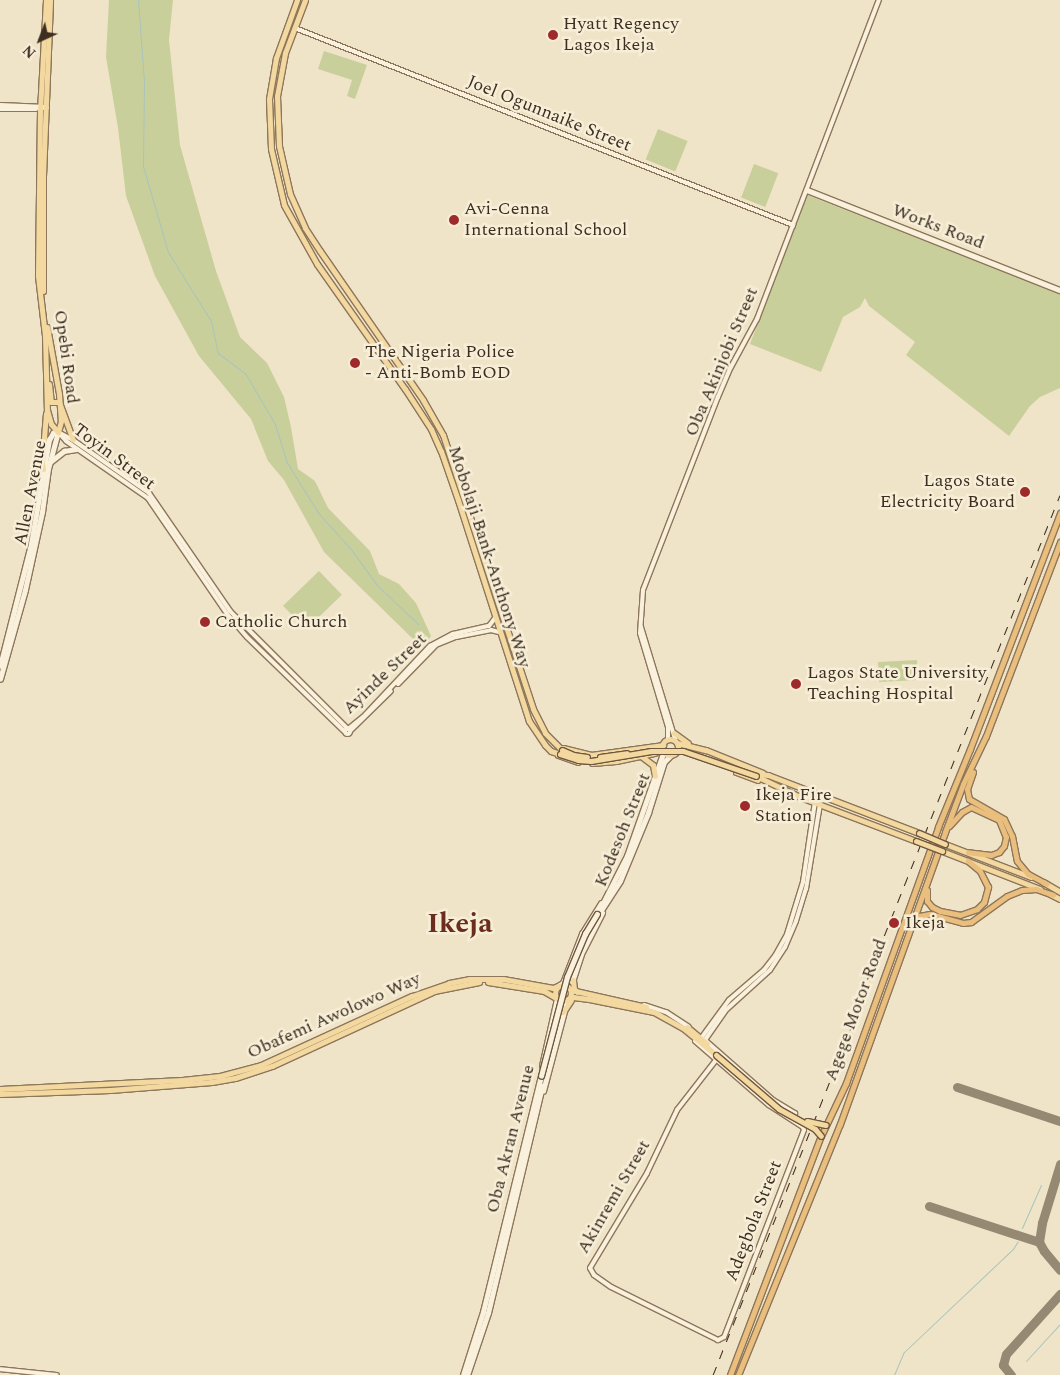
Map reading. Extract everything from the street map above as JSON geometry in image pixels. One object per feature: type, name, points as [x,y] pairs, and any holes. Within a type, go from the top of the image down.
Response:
[{"type":"highway","name":"Agege Motor Road","points":[[730,1375],[821,1136],[846,1083],[884,972],[938,827],[1060,512]]},
{"type":"highway","points":[[1051,539],[1060,542]]},
{"type":"highway","name":"Agege Motor Road","points":[[738,1375],[840,1124],[957,800],[976,760],[1060,542]]},
{"type":"highway","points":[[968,852],[991,855],[1004,846],[1006,837],[999,820],[971,805],[967,790],[976,760]]},
{"type":"highway","points":[[957,800],[1004,819],[1012,836],[1018,861],[1028,874],[1048,884]]},
{"type":"highway","points":[[945,832],[956,816],[971,805]]},
{"type":"highway","points":[[929,879],[926,897],[932,907],[950,913],[969,913],[984,902],[988,887],[980,871],[968,861]]},
{"type":"highway","points":[[914,917],[930,914],[963,923],[971,922],[1007,896],[1022,890],[1036,889],[1053,895]]},
{"type":"main road","name":"Opebi Road","points":[[46,0],[41,96],[43,108],[40,120],[38,276],[45,336],[47,410],[51,424],[58,432]]},
{"type":"main road","name":"Opebi Road","points":[[50,0],[43,108],[41,269],[59,402],[60,421],[58,432]]},
{"type":"main road","name":"Mobolaji Bank-Anthony Way","points":[[297,0],[273,68],[269,99],[271,148],[287,212],[302,241],[406,389],[434,436],[458,500],[529,721],[537,737],[551,751]]},
{"type":"main road","name":"Mobolaji Bank-Anthony Way","points":[[305,0],[285,53],[278,96],[280,153],[287,186],[298,213],[336,274],[423,400],[443,435],[538,721],[544,733],[560,750]]},
{"type":"main road","points":[[31,108],[41,96]]},
{"type":"main road","points":[[0,105],[31,108],[40,120]]},
{"type":"main road","points":[[0,109],[43,108]]},
{"type":"main road","name":"Works Road","points":[[807,190],[1060,290]]},
{"type":"main road","points":[[328,280],[333,284],[337,283],[336,274]]},
{"type":"main road","points":[[340,296],[338,286],[342,286],[347,290]]},
{"type":"main road","points":[[47,378],[51,402],[59,402],[73,440]]},
{"type":"main road","points":[[43,469],[47,410]]},
{"type":"main road","name":"Allen Avenue","points":[[0,680],[25,590],[42,512],[50,462],[58,432]]},
{"type":"main road","name":"Allen Avenue","points":[[0,666],[31,544],[49,440],[53,433],[58,432]]},
{"type":"main road","points":[[50,462],[64,451],[76,449]]},
{"type":"main road","points":[[492,608],[500,606]]},
{"type":"main road","points":[[674,733],[690,745]]},
{"type":"main road","points":[[551,751],[568,759],[584,763],[616,761],[640,756],[664,749],[668,740],[690,745],[968,852],[1048,884],[1060,892]]},
{"type":"main road","points":[[674,753],[677,742]]},
{"type":"main road","points":[[560,750],[573,755],[592,757],[650,749],[680,748],[700,752],[757,775],[765,782]]},
{"type":"main road","points":[[632,749],[636,751],[634,757]]},
{"type":"main road","points":[[551,751],[560,750],[591,755],[632,749],[664,749],[702,759],[968,861],[1060,899]]},
{"type":"main road","name":"Kodesoh Street","points":[[598,915],[627,856],[664,749]]},
{"type":"main road","points":[[702,759],[702,752],[706,750]]},
{"type":"main road","name":"Kodesoh Street","points":[[598,915],[612,896],[648,813],[664,762],[674,753]]},
{"type":"main road","points":[[640,756],[653,765],[656,776]]},
{"type":"main road","points":[[757,775],[768,775]]},
{"type":"main road","points":[[538,1097],[556,1000],[555,990],[565,978],[575,950],[589,921],[611,890]]},
{"type":"main road","points":[[538,1097],[543,1092],[563,1012],[571,995],[573,980],[581,954],[612,896]]},
{"type":"main road","name":"Oba Akran Avenue","points":[[467,1375],[488,1313],[542,1076],[567,977],[585,934],[598,915]]},
{"type":"main road","points":[[575,950],[577,955],[581,954]]},
{"type":"main road","points":[[547,990],[565,978]]},
{"type":"main road","points":[[573,980],[574,989],[584,996],[634,1005],[661,1014],[683,1028],[768,1100],[815,1129],[821,1136]]},
{"type":"main road","name":"Obafemi Awolowo Way","points":[[0,1089],[212,1082],[257,1072],[413,1000],[442,989],[480,981],[547,990],[566,985],[571,990],[584,996]]},
{"type":"main road","name":"Obafemi Awolowo Way","points":[[547,990],[556,1000],[567,1000],[573,997],[584,996]]},
{"type":"main road","points":[[563,1012],[569,1002],[584,996]]},
{"type":"main road","points":[[550,1031],[554,1028],[558,1032]]},
{"type":"main road","points":[[716,1056],[780,1106],[806,1121],[826,1125]]},
{"type":"main road","name":"Obafemi Awolowo Way","points":[[0,1094],[182,1082]]},
{"type":"main road","name":"Oba Akran Avenue","points":[[463,1375],[483,1312],[538,1097]]},
{"type":"street","name":"Oba Akinjobi Street","points":[[668,740],[668,727],[642,642],[640,603],[646,580],[718,397],[731,367],[757,319],[879,0]]},
{"type":"street","name":"Joel Ogunnaike Street","points":[[295,28],[793,225]]},
{"type":"street","name":"Toyin Street","points":[[58,432],[73,440],[148,493],[230,611],[347,730]]},
{"type":"street","name":"Toyin Street","points":[[58,432],[76,449],[134,486],[148,498],[227,614],[247,637],[347,730]]},
{"type":"street","name":"Ayinde Street","points":[[347,730],[363,717],[430,646],[453,634],[489,626],[495,618]]},
{"type":"street","points":[[641,628],[677,742]]},
{"type":"street","name":"Ayinde Street","points":[[347,730],[436,645],[464,635],[491,630],[499,632]]},
{"type":"street","points":[[642,1007],[652,1006],[671,1015],[704,1038],[729,1000],[764,970],[784,941],[802,882],[817,803]]},
{"type":"street","points":[[642,1007],[680,1028],[716,1056],[769,1105],[792,1120]]},
{"type":"street","name":"Adegbola Street","points":[[704,1038],[773,1100],[795,1113],[792,1120],[803,1127],[804,1134],[724,1337]]},
{"type":"street","name":"Akinremi Street","points":[[716,1056],[677,1110],[647,1173],[590,1268],[594,1275],[629,1297],[718,1340],[724,1337]]},
{"type":"street","points":[[0,1369],[57,1375]]},
{"type":"green space","points":[[109,0],[173,0],[169,40],[180,145],[216,271],[240,337],[267,363],[284,397],[298,469],[315,481],[328,508],[370,551],[379,574],[399,584],[416,603],[431,636],[426,643],[413,639],[324,552],[284,480],[268,461],[251,419],[199,356],[155,276],[126,196],[118,128],[106,57]]},
{"type":"green space","points":[[324,51],[367,65],[355,99],[347,96],[352,80],[318,69]]},
{"type":"green space","points":[[658,129],[688,141],[675,172],[646,160]]},
{"type":"green space","points":[[754,164],[778,173],[765,207],[741,198]]},
{"type":"green space","points":[[807,195],[1060,294],[1060,388],[1040,397],[1030,406],[1009,436],[906,355],[915,342],[869,306],[865,298],[860,307],[843,317],[821,372],[750,344]]},
{"type":"green space","points":[[319,571],[342,595],[306,629],[283,606]]},
{"type":"green space","points":[[917,660],[918,680],[879,682],[878,662]]},
{"type":"waterway","points":[[138,0],[144,82],[143,166],[168,252],[211,321],[218,353],[245,373],[275,424],[286,461],[319,514],[350,548],[377,585],[418,624]]},
{"type":"waterway","points":[[1022,1228],[1041,1185]]},
{"type":"waterway","points":[[894,1375],[904,1352],[1013,1249],[1018,1241]]},
{"type":"waterway","points":[[1026,1361],[1060,1324]]},
{"type":"taxiway","points":[[957,1087],[1060,1121]]},
{"type":"taxiway","points":[[1060,1164],[1042,1223],[1039,1242],[1060,1270]]},
{"type":"taxiway","points":[[929,1206],[1039,1242]]},
{"type":"taxiway","points":[[1011,1375],[1003,1365],[1006,1354],[1060,1294]]},
{"type":"railway","points":[[713,1375],[850,1030],[871,969],[1060,495]]},
{"type":"place","name":"Hyatt Regency Lagos Ikeja","points":[[553,35]]},
{"type":"place","name":"Avi-Cenna International School","points":[[454,220]]},
{"type":"place","name":"The Nigeria Police - Anti-Bomb EOD","points":[[355,363]]},
{"type":"place","name":"Lagos State Electricity Board","points":[[1025,492]]},
{"type":"place","name":"Catholic Church","points":[[205,622]]},
{"type":"place","name":"Lagos State University Teaching Hospital","points":[[796,684]]},
{"type":"place","name":"Ikeja Fire Station","points":[[745,806]]},
{"type":"place","name":"Ikeja","points":[[894,923]]},
{"type":"district","name":"Ikeja","points":[[460,924]]}]
